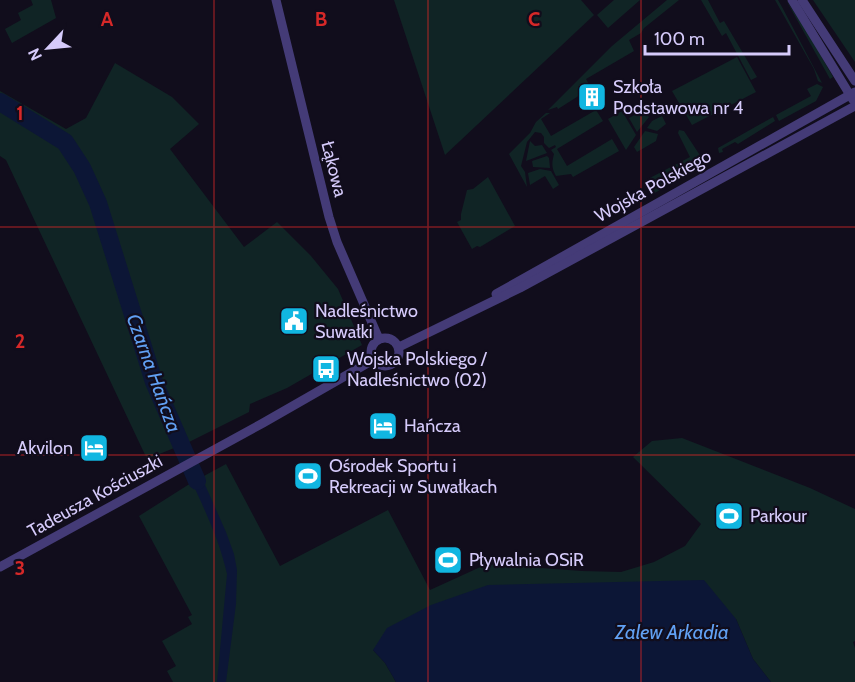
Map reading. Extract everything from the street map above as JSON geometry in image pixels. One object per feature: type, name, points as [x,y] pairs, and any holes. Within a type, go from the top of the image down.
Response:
[{"type":"street","name":"Łąkowa","points":[[276,0],[329,217],[337,242],[379,339]]},
{"type":"street","points":[[792,0],[854,99]]},
{"type":"street","points":[[802,0],[855,81]]},
{"type":"street","name":"Wojska Polskiego","points":[[469,312],[520,288],[854,99]]},
{"type":"street","name":"Wojska Polskiego","points":[[469,312],[516,281],[736,158],[854,99]]},
{"type":"street","points":[[399,347],[469,312]]},
{"type":"street","points":[[389,338],[399,347],[398,360],[390,366],[380,366],[373,360],[371,350],[379,339],[389,338]]},
{"type":"street","name":"Tadeusza Kościuszki","points":[[0,567],[373,360]]},
{"type":"green space","points":[[31,0],[51,0],[56,18],[12,43],[5,29],[21,20],[18,13],[33,5]]},
{"type":"green space","points":[[394,0],[581,0],[594,15],[445,155]]},
{"type":"green space","points":[[614,0],[640,0],[608,28],[597,15]]},
{"type":"green space","points":[[667,0],[679,0],[644,28],[641,33],[629,40],[634,51],[586,79],[591,88],[558,109],[557,107],[548,110],[612,46]]},
{"type":"green space","points":[[701,0],[708,0],[720,23],[724,21],[757,77],[751,80],[726,33],[722,36]]},
{"type":"green space","points":[[775,0],[778,0],[782,7],[822,83],[818,81],[814,69]]},
{"type":"green space","points":[[786,0],[833,77],[830,79]]},
{"type":"green space","points":[[813,0],[855,0],[855,62]]},
{"type":"green space","points":[[737,57],[756,92],[692,125],[672,91]]},
{"type":"green space","points":[[115,63],[172,97],[199,124],[170,149],[244,247],[277,222],[311,256],[338,289],[362,345],[287,388],[250,404],[249,412],[189,442],[147,459],[6,160],[0,156],[0,91],[66,129],[86,118]]},
{"type":"green space","points":[[817,84],[823,87],[816,101],[779,121],[776,115],[811,96],[807,89]]},
{"type":"green space","points":[[596,110],[603,121],[557,149],[567,166],[612,139],[619,151],[573,177],[571,174],[556,176],[552,165],[554,154],[551,150],[556,147],[555,145],[549,148],[544,143],[541,133],[535,132],[527,142],[521,166],[525,172],[527,187],[509,154],[530,133],[536,122],[546,113],[550,113],[541,119],[551,136]]},
{"type":"green space","points":[[622,111],[636,135],[626,150],[608,119]]},
{"type":"green space","points":[[642,111],[649,117],[637,132],[629,118]]},
{"type":"green space","points":[[662,116],[666,124],[657,131],[647,128],[652,121]]},
{"type":"green space","points":[[773,117],[775,121],[738,144],[735,142],[722,149],[723,152],[719,153],[718,148]]},
{"type":"green space","points":[[679,130],[684,131],[703,160],[701,166],[653,194],[644,181],[690,157],[678,133]]},
{"type":"green space","points":[[645,131],[658,134],[656,141],[637,152],[634,147]]},
{"type":"green space","points":[[530,141],[535,146],[542,145],[547,153],[526,161]]},
{"type":"green space","points":[[547,156],[550,168],[533,167],[532,161]]},
{"type":"green space","points":[[540,169],[551,171],[559,185],[553,189],[545,176],[530,185],[528,173]]},
{"type":"green space","points":[[488,177],[515,226],[480,247],[472,249],[457,222],[461,220],[467,190],[473,189]]},
{"type":"green space","points":[[682,438],[810,488],[855,509],[855,641],[853,642],[855,682],[771,682],[753,659],[736,619],[373,650],[385,663],[396,682],[173,682],[167,671],[176,666],[162,641],[192,624],[188,617],[192,615],[139,516],[226,464],[280,566],[388,510],[430,590],[487,564],[621,572],[654,562],[685,546],[701,524],[633,457],[652,441]]},
{"type":"water","points":[[194,460],[226,532],[237,570],[236,604],[226,682],[217,682],[227,574],[214,532],[184,465]]},
{"type":"water","name":"Zalew Arkadia","points":[[704,580],[736,619],[753,659],[771,682],[396,682],[385,663],[373,650],[387,628],[431,605],[488,585]]},
{"type":"waterway","name":"Czarna Hańcza","points":[[0,102],[65,142],[82,168],[98,203],[154,382],[197,481]]},
{"type":"place","name":"Szkoła Podstawowa nr 4","points":[[592,97]]},
{"type":"place","name":"Nadleśnictwo Suwałki","points":[[294,321]]},
{"type":"place","name":"Wojska Polskiego / Nadleśnictwo (02)","points":[[326,369]]},
{"type":"place","name":"Hańcza","points":[[383,426]]},
{"type":"place","name":"Akvilon","points":[[94,448]]},
{"type":"place","name":"Ośrodek Sportu i Rekreacji w Suwałkach","points":[[308,476]]},
{"type":"place","name":"Parkour","points":[[729,516]]},
{"type":"place","name":"Pływalnia OSiR","points":[[448,560]]}]
